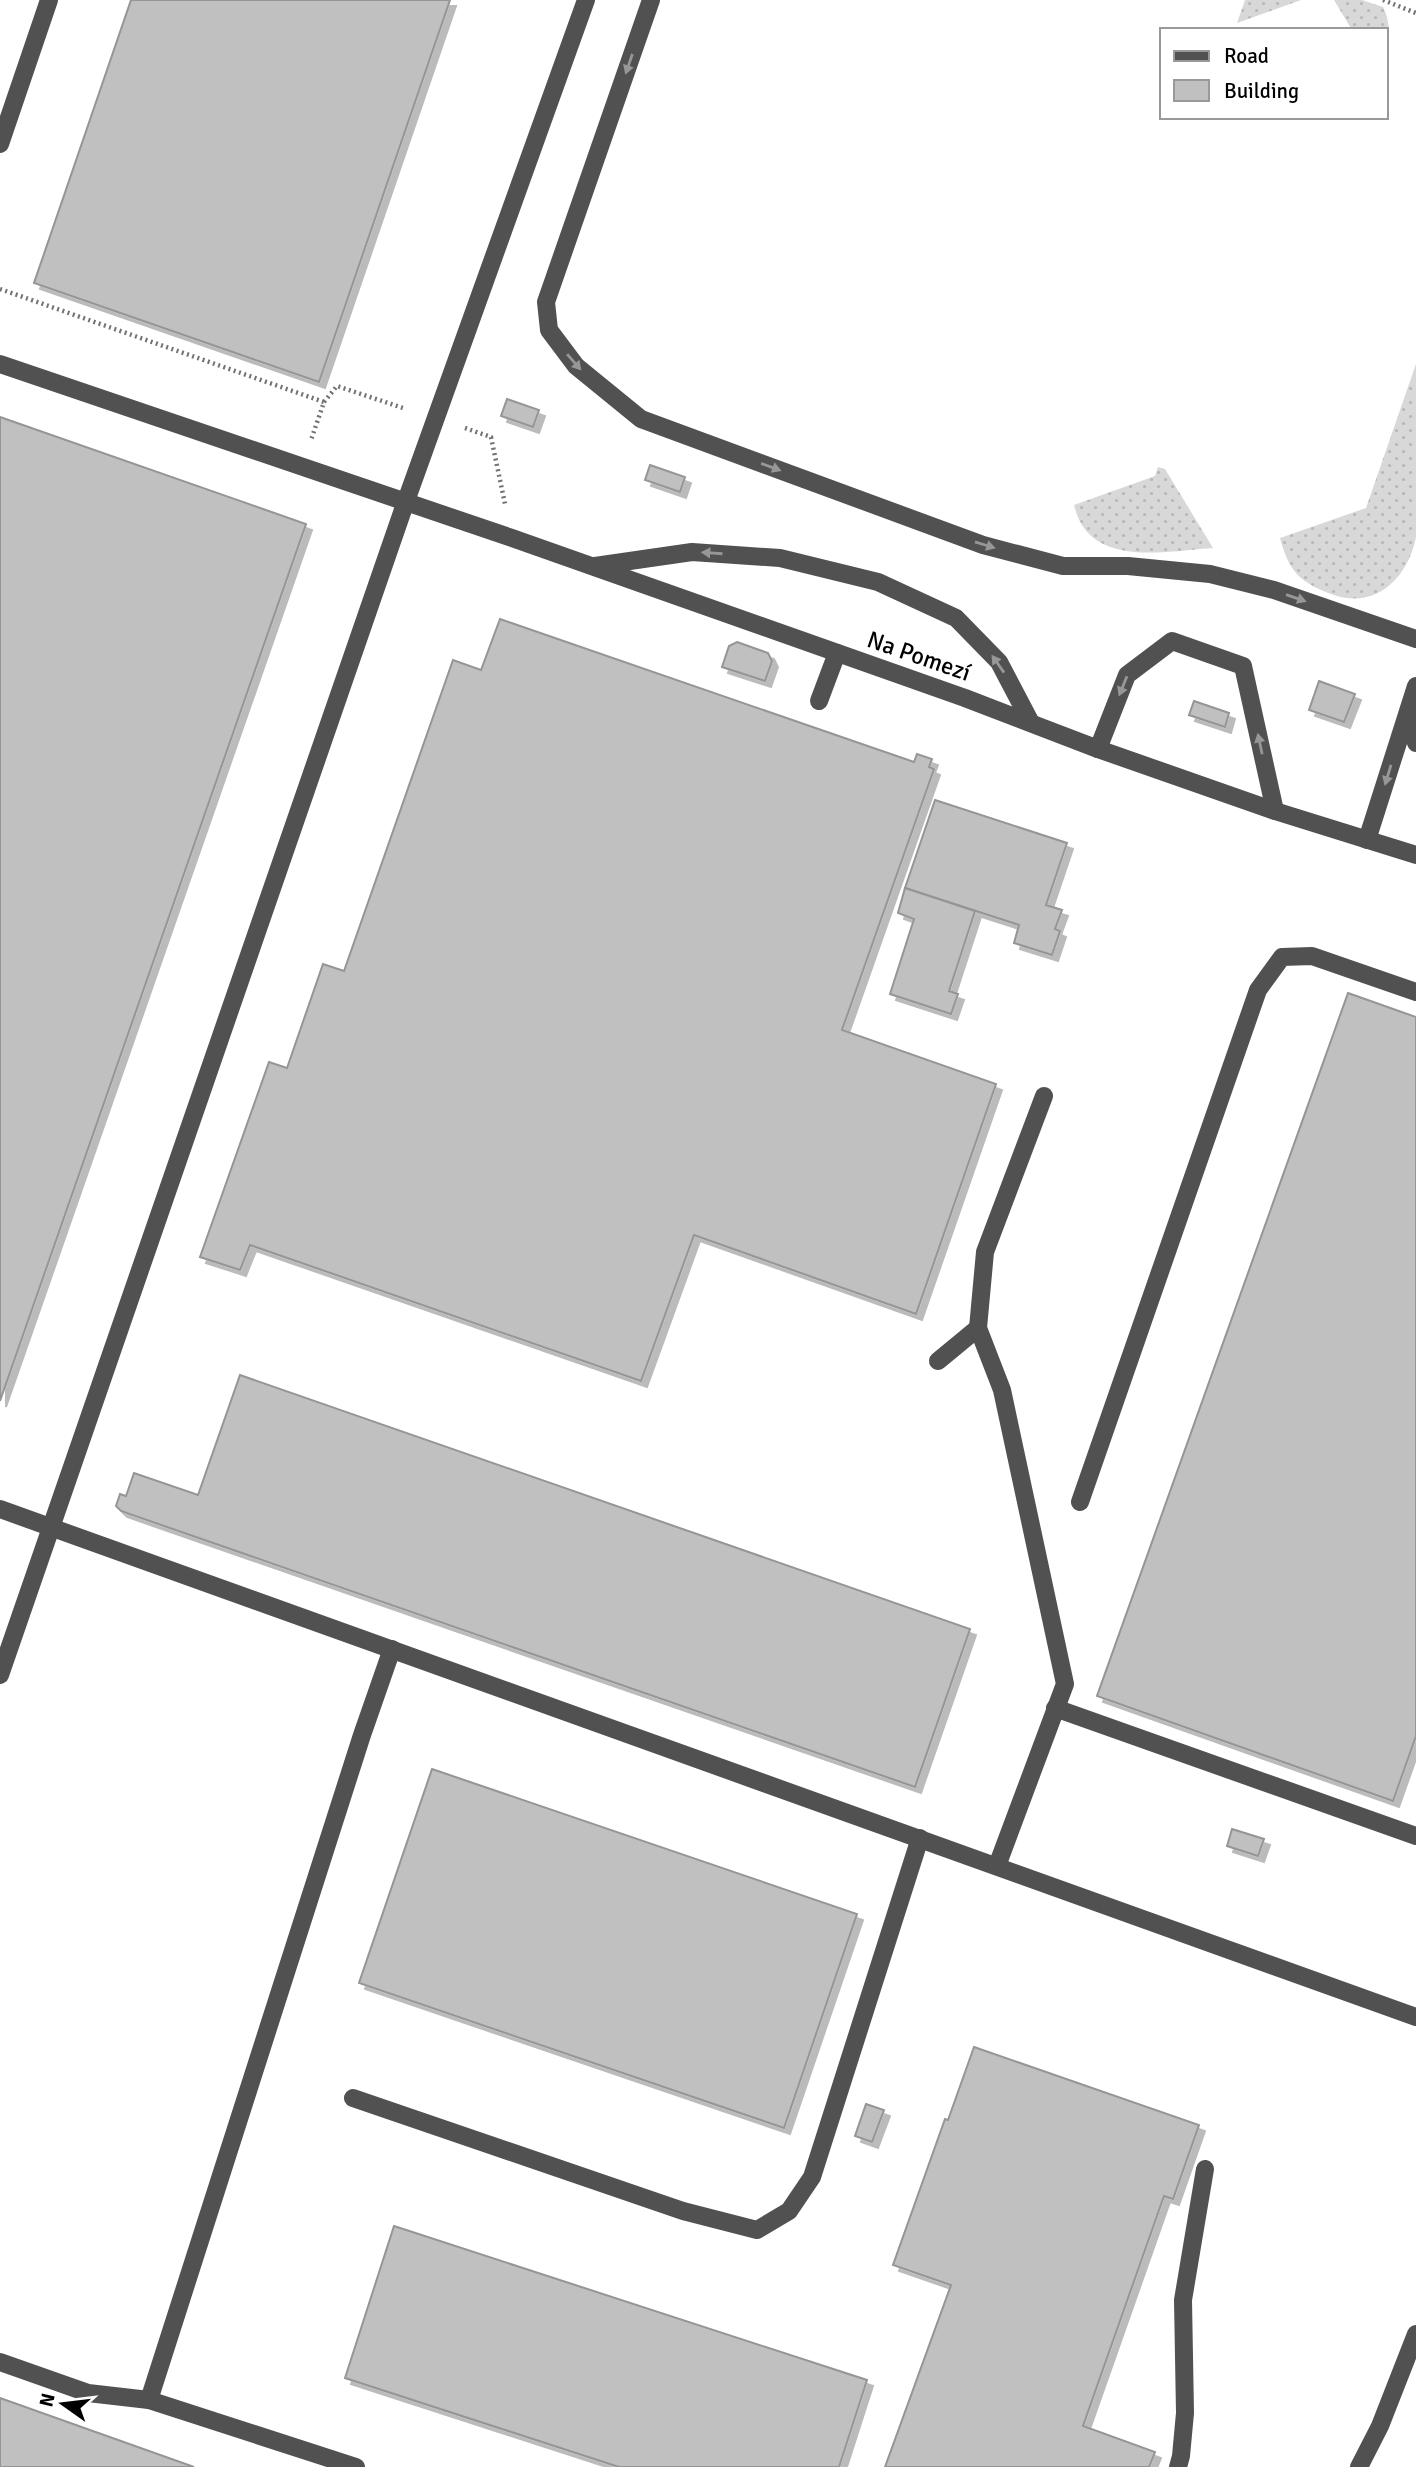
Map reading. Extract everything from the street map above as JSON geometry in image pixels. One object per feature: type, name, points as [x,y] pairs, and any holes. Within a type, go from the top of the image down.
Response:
[{"type":"street","points":[[0,144],[48,0]]},
{"type":"street","points":[[0,1675],[406,501],[586,0]]},
{"type":"street","points":[[652,0],[546,302],[549,330],[576,366],[641,419],[983,545],[1063,566],[1128,566],[1210,574],[1274,590],[1416,639]]},
{"type":"street","name":"Na Pomezí","points":[[0,364],[406,501],[1275,811],[1416,855]]},
{"type":"street","points":[[590,566],[692,552],[780,558],[878,582],[956,618],[999,662],[1031,723]]},
{"type":"street","points":[[1098,749],[1127,675],[1172,641],[1243,666],[1275,811]]},
{"type":"street","points":[[819,701],[837,653]]},
{"type":"street","points":[[1367,840],[1416,686]]},
{"type":"street","points":[[1408,710],[1416,743]]},
{"type":"street","points":[[1080,1502],[1258,990],[1282,957],[1312,956],[1416,992]]},
{"type":"street","points":[[997,1866],[1065,1684],[1002,1390],[978,1328],[985,1252],[1044,1096]]},
{"type":"street","points":[[938,1361],[978,1328]]},
{"type":"street","points":[[0,1508],[1416,2017]]},
{"type":"street","points":[[149,2400],[392,1649]]},
{"type":"street","points":[[1055,1708],[1416,1836]]},
{"type":"street","points":[[353,2098],[683,2211],[757,2230],[789,2211],[812,2177],[920,1838]]},
{"type":"street","points":[[1178,2467],[1185,2413],[1183,2300],[1205,2169]]},
{"type":"street","points":[[1359,2467],[1380,2426],[1416,2334]]},
{"type":"street","points":[[0,2362],[88,2393],[149,2400],[356,2467]]},
{"type":"path","points":[[1382,0],[1416,13]]},
{"type":"path","points":[[0,289],[324,402],[302,467]]},
{"type":"shaded area","points":[[1245,0],[1301,0],[1237,23]]},
{"type":"shaded area","points":[[1334,0],[1362,0],[1383,7],[1389,31],[1388,43],[1388,28],[1351,28]]},
{"type":"shaded area","points":[[1416,364],[1416,537],[1412,552],[1397,578],[1375,594],[1362,598],[1347,598],[1331,594],[1311,585],[1297,574],[1287,559],[1280,538],[1366,508]]},
{"type":"shaded area","points":[[1158,467],[1165,469],[1213,548],[1131,552],[1112,548],[1095,539],[1082,525],[1074,505],[1155,476]]},
{"type":"building","points":[[131,0],[450,0],[319,382],[34,283]]},
{"type":"building","points":[[507,399],[539,410],[533,427],[501,416]]},
{"type":"building","points":[[0,417],[306,524],[0,1401]]},
{"type":"building","points":[[650,465],[685,477],[680,492],[645,480]]},
{"type":"building","points":[[500,619],[914,762],[917,754],[932,759],[929,767],[934,769],[842,1030],[996,1084],[916,1314],[694,1235],[641,1381],[250,1245],[240,1270],[200,1257],[269,1062],[287,1068],[323,964],[344,971],[453,660],[481,670]]},
{"type":"building","points":[[737,642],[768,653],[772,661],[765,681],[722,667],[729,646]]},
{"type":"building","points":[[1319,681],[1355,694],[1344,722],[1309,710]]},
{"type":"building","points":[[1194,701],[1229,713],[1225,727],[1189,715]]},
{"type":"building","points":[[935,800],[1067,843],[1046,905],[1062,910],[1055,929],[1060,931],[1052,955],[1014,943],[1019,925],[905,888]]},
{"type":"building","points":[[905,888],[975,911],[949,991],[958,994],[951,1014],[890,994],[914,919],[898,913]]},
{"type":"building","points":[[1348,993],[1416,1017],[1416,1736],[1393,1801],[1097,1696]]},
{"type":"building","points":[[240,1375],[970,1629],[915,1787],[121,1511],[116,1506],[120,1494],[126,1496],[134,1473],[198,1495]]},
{"type":"building","points":[[432,1769],[857,1914],[784,2128],[359,1983]]},
{"type":"building","points":[[1232,1829],[1264,1839],[1258,1856],[1227,1846]]},
{"type":"building","points":[[974,2047],[1199,2125],[1173,2199],[1164,2196],[1083,2426],[1155,2452],[1149,2467],[885,2467],[951,2285],[893,2265],[945,2119],[948,2120]]},
{"type":"building","points":[[866,2104],[884,2110],[872,2142],[855,2136]]},
{"type":"building","points":[[394,2226],[867,2380],[839,2467],[619,2467],[345,2378]]},
{"type":"building","points":[[0,2398],[194,2467],[0,2467]]}]
